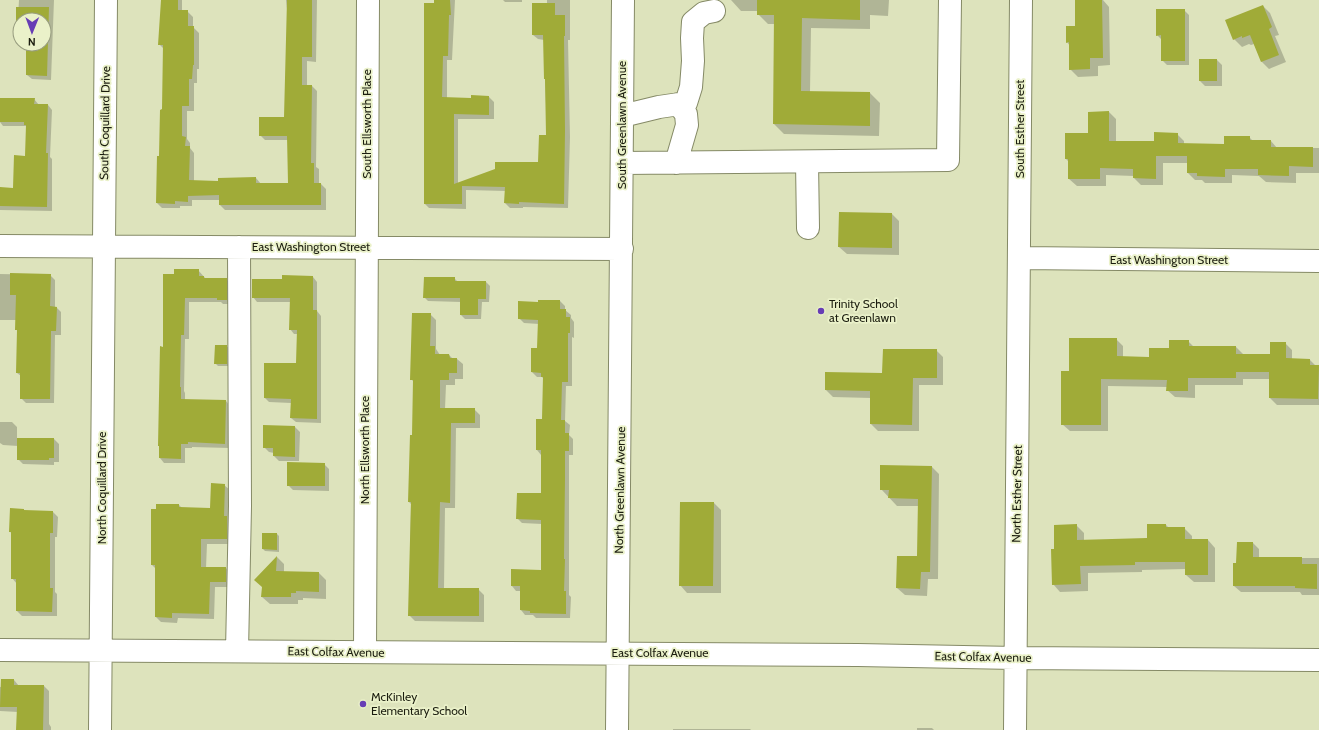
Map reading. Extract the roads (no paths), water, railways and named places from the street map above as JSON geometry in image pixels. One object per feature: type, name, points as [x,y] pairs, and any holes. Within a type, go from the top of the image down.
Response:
[{"type":"street","name":"South Coquillard Drive","points":[[104,246],[106,0]]},
{"type":"street","name":"South Ellsworth Place","points":[[367,248],[368,0]]},
{"type":"street","name":"South Greenlawn Avenue","points":[[622,249],[623,0]]},
{"type":"street","points":[[622,163],[948,160],[950,0]]},
{"type":"street","name":"South Esther Street","points":[[1020,258],[1021,0]]},
{"type":"street","points":[[622,116],[659,107],[686,103],[691,88],[693,22],[704,13],[714,11]]},
{"type":"street","points":[[676,163],[687,125],[686,114],[678,104]]},
{"type":"street","points":[[807,162],[808,228]]},
{"type":"street","name":"East Washington Street","points":[[0,246],[622,249]]},
{"type":"street","name":"North Coquillard Drive","points":[[100,730],[104,246]]},
{"type":"street","points":[[237,651],[240,506],[239,247]]},
{"type":"street","name":"North Ellsworth Place","points":[[364,652],[367,248]]},
{"type":"street","name":"North Greenlawn Avenue","points":[[617,730],[622,249]]},
{"type":"street","name":"East Washington Street","points":[[1020,258],[1319,261]]},
{"type":"street","name":"North Esther Street","points":[[1015,730],[1020,258]]},
{"type":"street","name":"East Colfax Avenue","points":[[0,650],[618,653],[1319,660]]},
{"type":"place","name":"Trinity School at Greenlawn","points":[[821,311]]},
{"type":"place","name":"McKinley Elementary School","points":[[363,704]]}]
